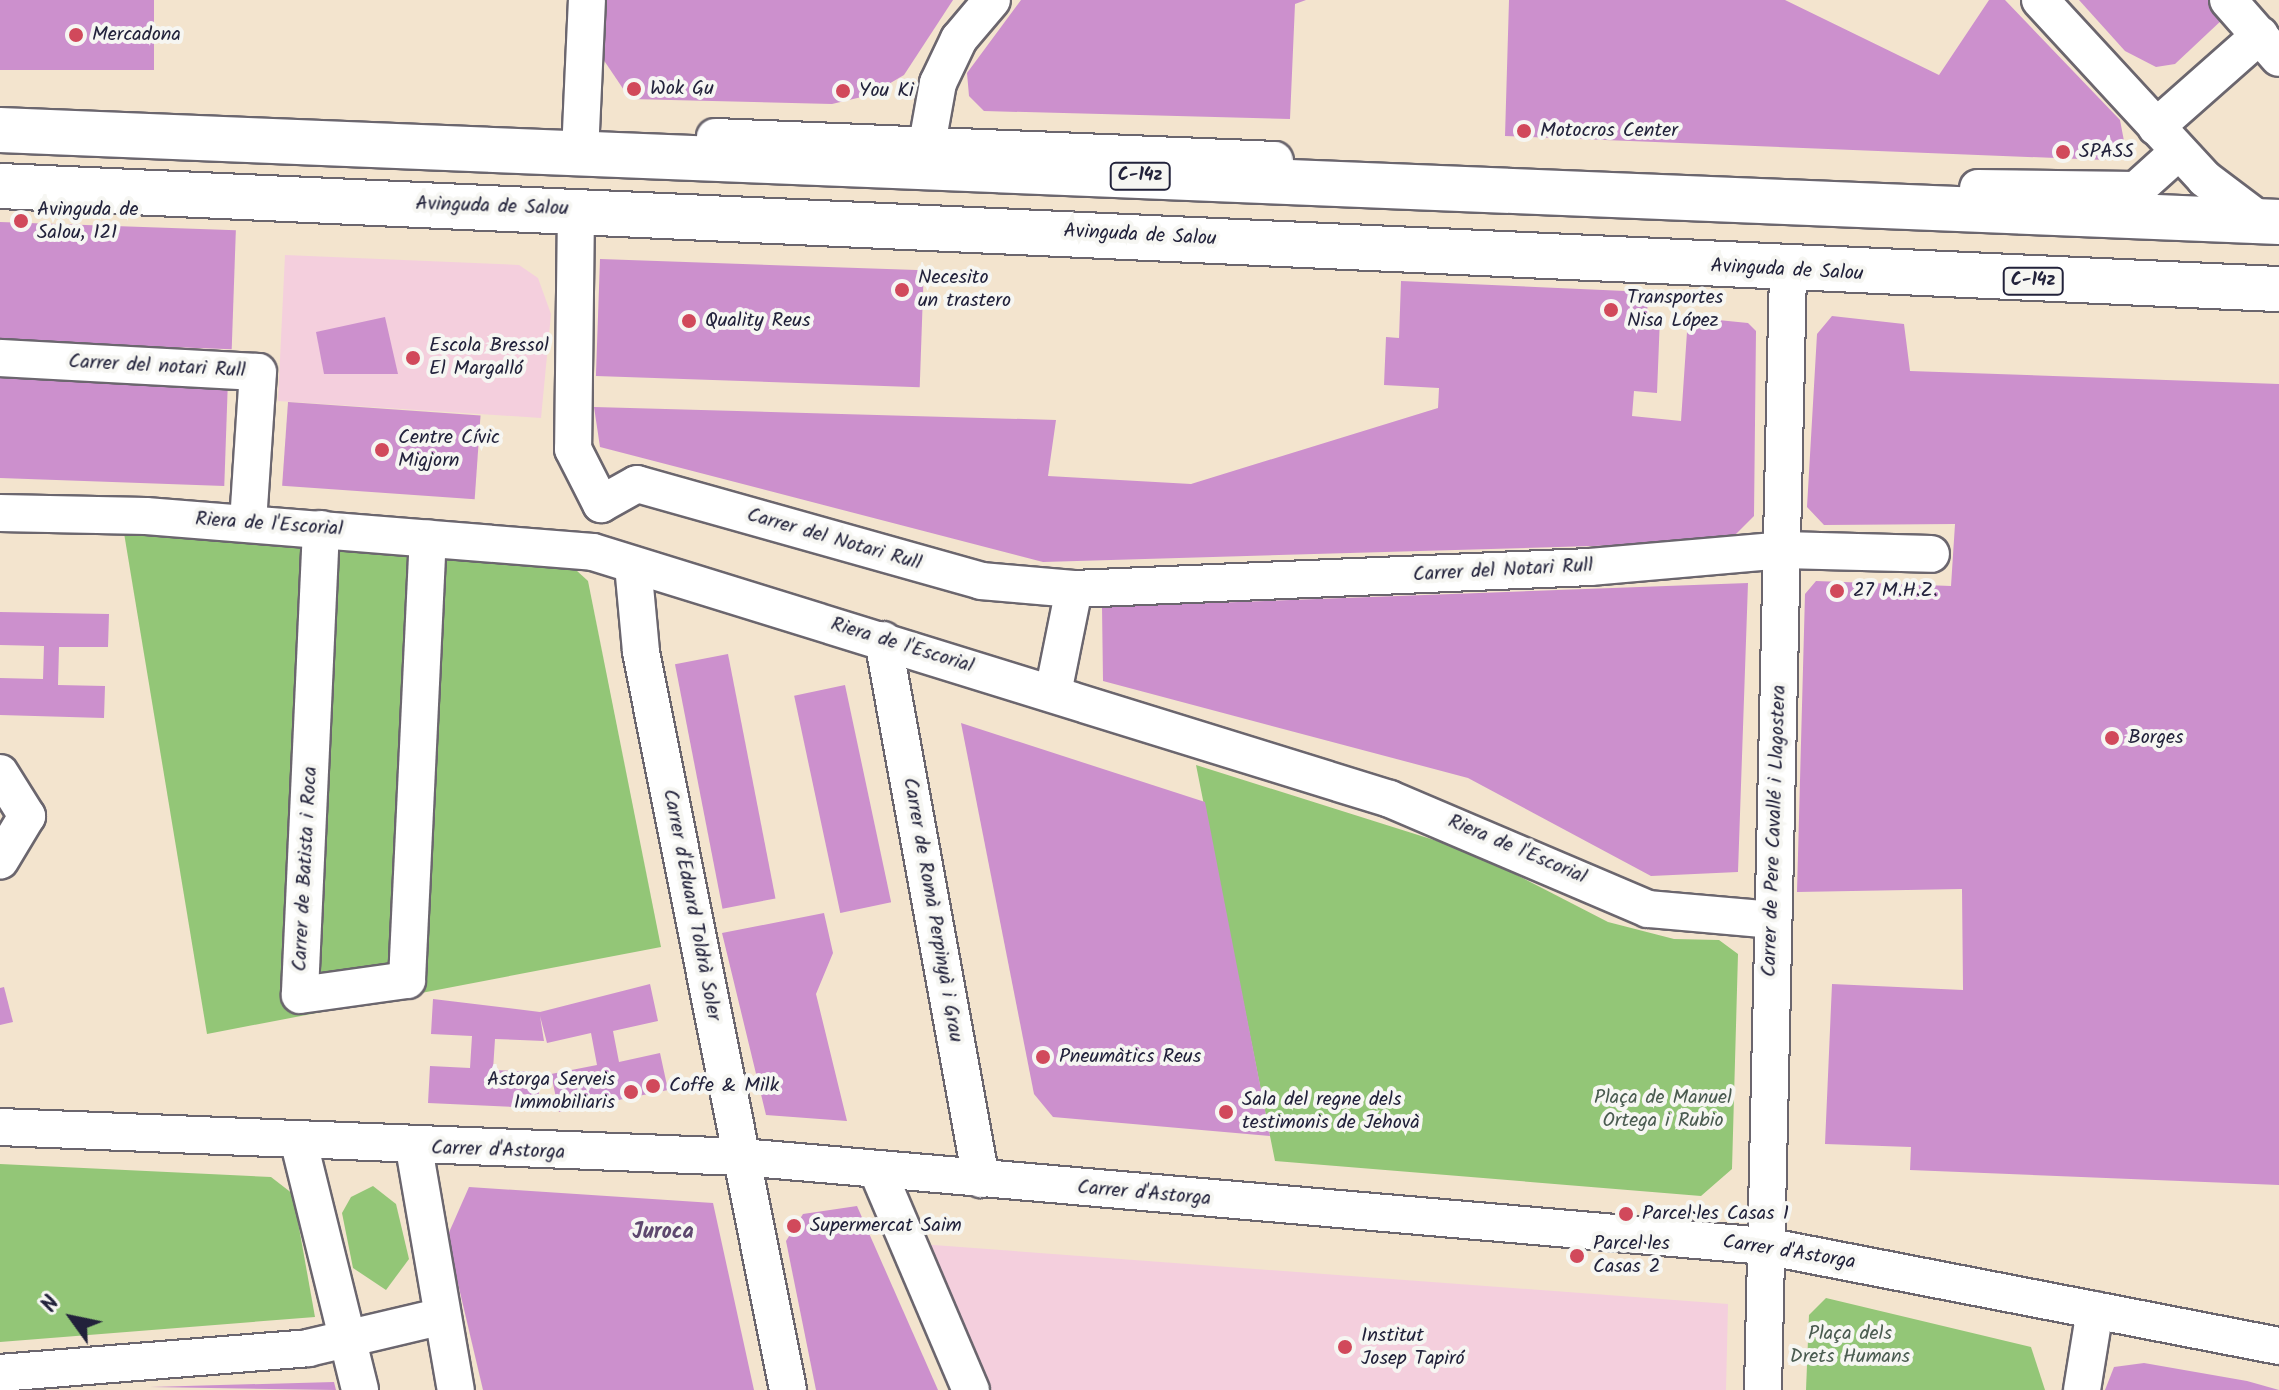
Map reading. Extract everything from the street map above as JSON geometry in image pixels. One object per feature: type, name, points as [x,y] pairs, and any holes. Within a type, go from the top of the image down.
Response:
[{"type":"main road","name":"C-14z","points":[[0,130],[581,143],[2270,222]]},
{"type":"main road","name":"Avinguda de Salou","points":[[0,186],[576,210],[1788,272],[2279,289]]},
{"type":"street","points":[[587,0],[581,143],[927,144],[2016,190],[2136,190],[2167,140],[2270,47],[2228,0]]},
{"type":"street","points":[[927,144],[938,83],[959,39],[992,0]]},
{"type":"street","points":[[2040,0],[2167,140],[2270,222]]},
{"type":"street","points":[[576,210],[573,449],[601,504],[593,552]]},
{"type":"street","name":"Carrer de Pere Cavallé i Llagostera","points":[[1763,1390],[1788,272]]},
{"type":"street","name":"Carrer del notari Rull","points":[[0,358],[258,372],[248,523]]},
{"type":"street","name":"Carrer del Notari Rull","points":[[601,504],[637,484],[981,581],[1074,589],[1590,567],[1783,550],[1931,554]]},
{"type":"street","name":"Riera de l'Escorial","points":[[0,513],[248,523],[593,552],[1417,808],[1648,909],[1773,920]]},
{"type":"street","name":"Carrer de Batista i Roca","points":[[321,529],[300,995],[407,980],[428,538]]},
{"type":"street","name":"Carrer d'Eduard Toldrà Soler","points":[[633,565],[641,652],[788,1390]]},
{"type":"street","name":"Carrer d'Eduard Toldrà Soler","points":[[641,652],[649,615],[673,589],[694,582]]},
{"type":"street","points":[[1053,693],[1074,589]]},
{"type":"street","name":"Carrer de Romà Perpinyà i Grau","points":[[883,640],[981,1179]]},
{"type":"street","points":[[0,773],[27,816],[0,861]]},
{"type":"street","name":"Carrer d'Astorga","points":[[0,1127],[414,1148],[741,1157],[1765,1246],[2279,1346]]},
{"type":"street","points":[[299,1143],[360,1390]]},
{"type":"street","points":[[414,1148],[439,1317],[456,1390]]},
{"type":"street","points":[[877,1170],[971,1390]]},
{"type":"street","points":[[2082,1390],[2095,1310]]},
{"type":"street","points":[[0,1373],[123,1376],[347,1339],[439,1317]]},
{"type":"shaded area","name":"Escola Bressol El Margalló","points":[[285,255],[519,265],[538,278],[551,314],[541,418],[278,401]]},
{"type":"shaded area","name":"Institut Josep Tapiró","points":[[920,1244],[1728,1304],[1726,1390],[981,1390]]},
{"type":"green space","points":[[124,533],[576,570],[588,581],[661,947],[207,1034]]},
{"type":"green space","name":"Plaça de Manuel Ortega i Rubio","points":[[1196,765],[1472,852],[1608,922],[1674,939],[1719,940],[1738,954],[1732,1169],[1701,1196],[1275,1161]]},
{"type":"green space","points":[[0,1164],[271,1177],[293,1194],[315,1317],[0,1342]]},
{"type":"green space","points":[[373,1186],[396,1204],[409,1259],[386,1290],[353,1268],[342,1213],[351,1197]]},
{"type":"green space","name":"Plaça dels Drets Humans","points":[[1826,1298],[2031,1347],[2045,1390],[1806,1390],[1809,1315]]},
{"type":"building","name":"Mercadona","points":[[0,0],[154,0],[154,70],[0,70]]},
{"type":"building","points":[[607,0],[953,0],[904,75],[870,95],[832,104],[630,99],[603,59]]},
{"type":"building","points":[[1021,0],[1306,0],[1295,4],[1290,119],[984,111],[969,96],[967,73]]},
{"type":"building","points":[[1509,0],[1785,0],[1939,75],[1989,0],[2005,0],[2120,120],[2124,141],[2105,160],[1505,136]]},
{"type":"building","points":[[2079,0],[2209,0],[2224,18],[2175,64],[2156,67],[2125,51]]},
{"type":"building","points":[[0,222],[236,230],[232,349],[0,341]]},
{"type":"building","points":[[600,259],[924,270],[920,387],[596,376]]},
{"type":"building","points":[[1401,281],[1648,292],[1647,316],[1660,317],[1657,393],[1634,391],[1632,416],[1681,421],[1688,317],[1748,323],[1756,331],[1754,516],[1728,542],[1043,562],[600,447],[594,407],[1056,420],[1048,476],[1191,484],[1438,408],[1439,388],[1384,385],[1386,337],[1399,338]]},
{"type":"building","name":"Borges","points":[[1832,316],[1904,324],[1910,371],[2279,384],[2279,1185],[1910,1170],[1911,1147],[1825,1144],[1832,984],[1963,990],[1962,889],[1797,892],[1805,594],[1816,581],[1951,586],[1955,524],[1824,525],[1807,507],[1817,334]]},
{"type":"building","points":[[385,317],[398,374],[324,374],[316,332]]},
{"type":"building","points":[[0,375],[228,383],[224,486],[0,478]]},
{"type":"building","name":"Centre Cívic Migjorn","points":[[288,402],[481,415],[475,499],[282,486]]},
{"type":"building","points":[[1748,583],[1738,872],[1651,876],[1468,778],[1103,681],[1102,607]]},
{"type":"building","points":[[0,612],[109,614],[108,647],[59,647],[58,685],[105,686],[104,718],[0,715],[0,678],[43,679],[44,646],[0,645]]},
{"type":"building","points":[[728,654],[776,898],[723,909],[675,664]]},
{"type":"building","points":[[845,685],[891,902],[840,913],[794,696]]},
{"type":"building","points":[[961,723],[1205,802],[1270,1136],[1053,1117],[1034,1094]]},
{"type":"building","points":[[824,913],[833,953],[816,994],[847,1121],[766,1115],[722,933]]},
{"type":"building","points":[[650,984],[658,1021],[613,1031],[619,1062],[660,1053],[668,1090],[559,1112],[551,1074],[597,1065],[591,1033],[547,1043],[540,1016],[544,1041],[495,1039],[493,1070],[540,1072],[538,1108],[428,1103],[430,1066],[470,1068],[472,1036],[431,1034],[433,999],[540,1012]]},
{"type":"building","points":[[4,987],[13,1022],[0,1025],[0,988]]},
{"type":"building","points":[[469,1187],[713,1203],[754,1390],[483,1390],[447,1237]]},
{"type":"building","points":[[857,1206],[938,1390],[816,1390],[786,1241],[803,1214]]},
{"type":"building","points":[[2144,1363],[2247,1381],[2279,1390],[2105,1390],[2114,1367]]},
{"type":"building","points":[[334,1382],[336,1390],[150,1387]]},
{"type":"place","name":"Mercadona","points":[[76,35]]},
{"type":"place","name":"Wok Gu","points":[[634,89]]},
{"type":"place","name":"You Ki","points":[[843,91]]},
{"type":"place","name":"Motocros Center","points":[[1524,131]]},
{"type":"place","name":"SPASS","points":[[2063,152]]},
{"type":"place","name":"Avinguda de Salou, 121","points":[[21,221]]},
{"type":"place","name":"Necesito un trastero","points":[[902,290]]},
{"type":"place","name":"Transportes Nisa López","points":[[1611,310]]},
{"type":"place","name":"Quality Reus","points":[[689,321]]},
{"type":"place","name":"Escola Bressol El Margalló","points":[[413,358]]},
{"type":"place","name":"Centre Cívic Migjorn","points":[[382,450]]},
{"type":"place","name":"27 M.H.Z.","points":[[1837,591]]},
{"type":"place","name":"Borges","points":[[2112,738]]},
{"type":"place","name":"Pneumàtics Reus","points":[[1043,1057]]},
{"type":"place","name":"Coffe & Milk","points":[[653,1086]]},
{"type":"place","name":"Astorga Serveis Immobiliaris","points":[[631,1092]]},
{"type":"place","name":"Sala del regne dels testimonis de Jehovà","points":[[1226,1112]]},
{"type":"place","name":"Parcel·les Casas 1","points":[[1626,1214]]},
{"type":"place","name":"Supermercat Saim","points":[[794,1226]]},
{"type":"place","name":"Parcel·les Casas 2","points":[[1577,1256]]},
{"type":"place","name":"Institut Josep Tapiró","points":[[1345,1347]]},
{"type":"district","name":"Juroca","points":[[663,1233]]}]
